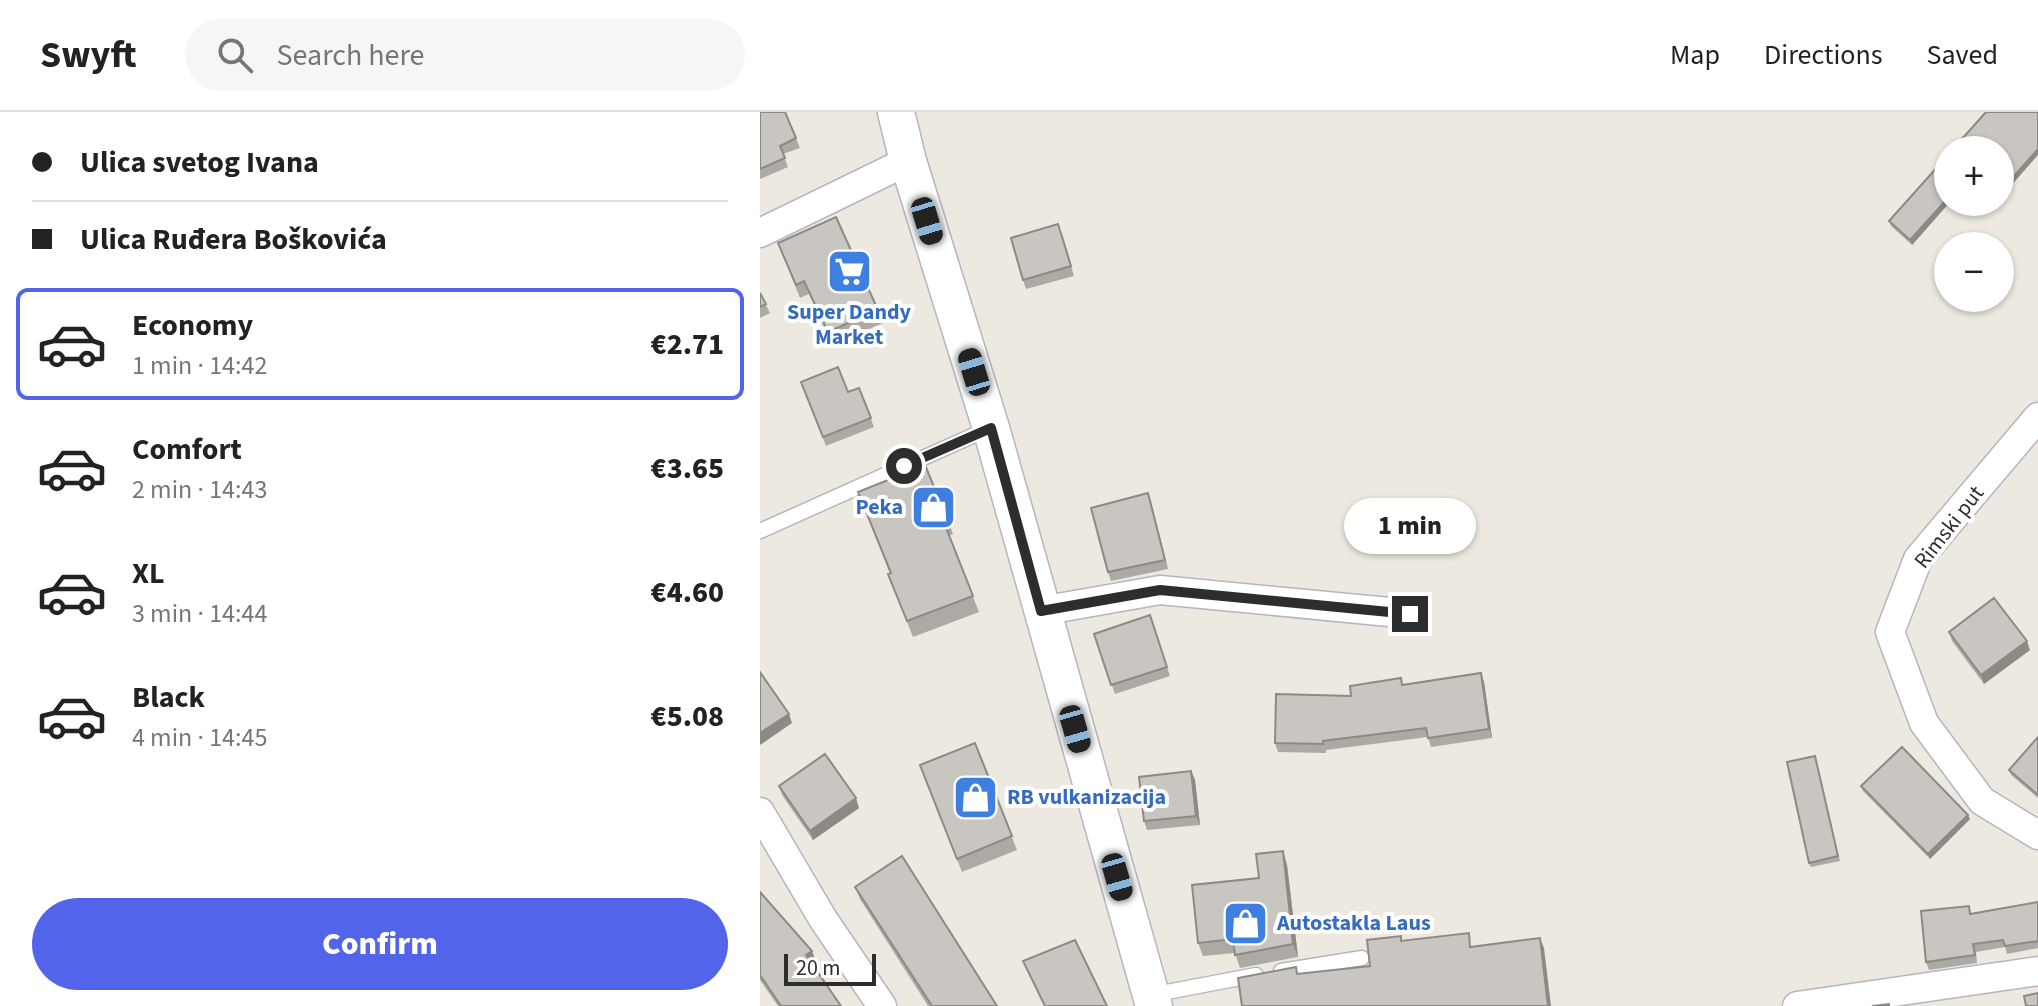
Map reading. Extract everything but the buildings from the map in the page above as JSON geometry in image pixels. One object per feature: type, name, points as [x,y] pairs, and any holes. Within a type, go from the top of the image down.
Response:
[{"type":"street","points":[[896,112],[908,161],[991,428],[1152,1000]]},
{"type":"street","points":[[760,233],[908,161]]},
{"type":"street","name":"Rimski put","points":[[2038,417],[1918,559],[1890,632],[1924,723],[1982,801],[2038,835]]},
{"type":"street","points":[[1041,611],[1160,590],[1410,614]]},
{"type":"street","points":[[760,812],[823,919],[882,1006]]},
{"type":"street","points":[[1797,1006],[2038,971]]},
{"type":"lane","points":[[760,531],[991,428]]},
{"type":"lane","points":[[1152,1000],[1316,964],[1362,958]]},
{"type":"place","name":"Super Dandy Market","points":[[849,271]]},
{"type":"place","name":"Peka","points":[[934,507]]},
{"type":"place","name":"RB vulkanizacija","points":[[976,797]]},
{"type":"place","name":"Autostakla Laus","points":[[1246,923]]},
{"type":"route","points":[[904,466],[991,428],[1041,611],[1160,590],[1410,614]]}]
